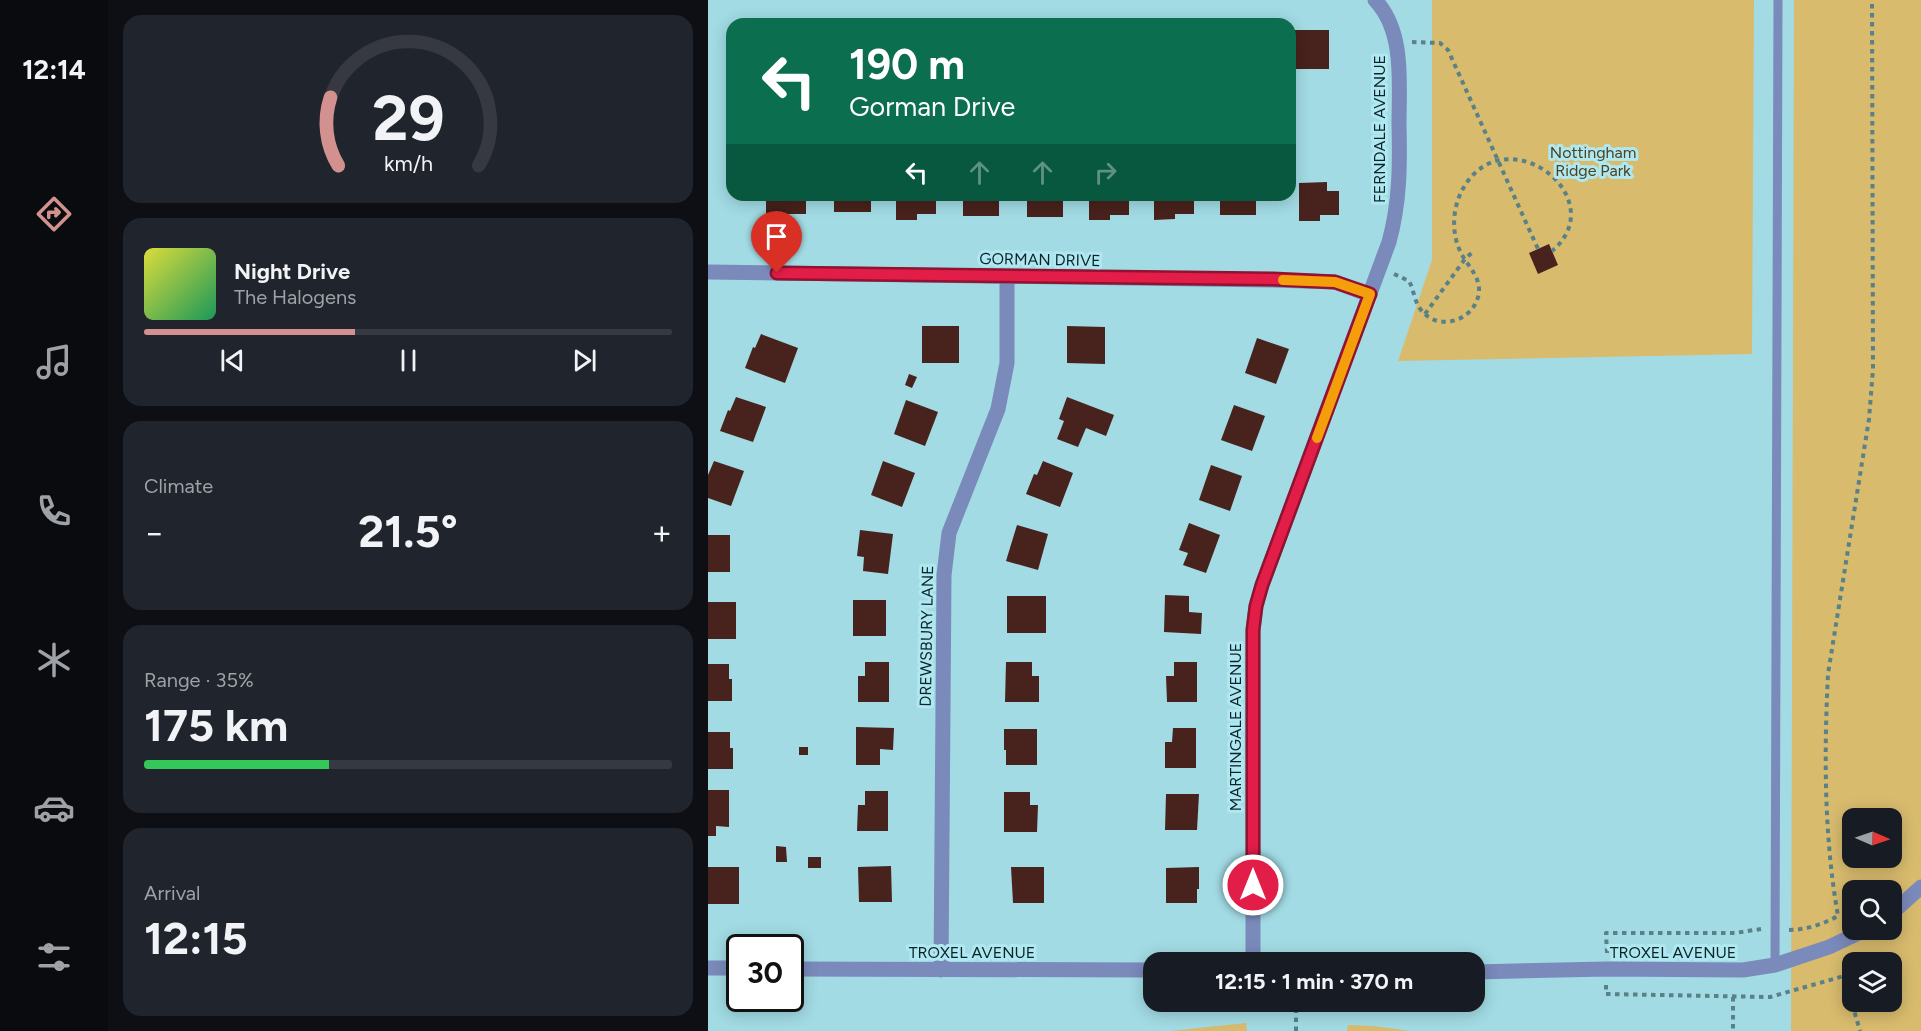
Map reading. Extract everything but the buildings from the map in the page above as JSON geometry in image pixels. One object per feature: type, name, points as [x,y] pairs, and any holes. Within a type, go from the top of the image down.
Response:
[{"type":"street","name":"FERNDALE AVENUE","points":[[1370,294],[1396,219],[1400,190],[1399,64],[1396,42],[1388,21],[1375,0]]},
{"type":"street","name":"GORMAN DRIVE","points":[[708,272],[1314,281],[1335,282],[1370,294]]},
{"type":"street","name":"DREWSBURY LANE","points":[[941,970],[944,575],[949,533],[998,409],[1006,363],[1007,277]]},
{"type":"street","name":"MARTINGALE AVENUE","points":[[1253,952],[1253,630],[1256,606],[1370,294]]},
{"type":"street","points":[[1902,904],[1921,887]]},
{"type":"street","name":"TROXEL AVENUE","points":[[1485,972],[1607,969],[1743,970],[1775,965],[1843,940]]},
{"type":"street","points":[[708,968],[726,968]]},
{"type":"street","name":"TROXEL AVENUE","points":[[804,969],[1143,970]]},
{"type":"lane","points":[[1775,965],[1778,0]]},
{"type":"path","points":[[1860,1031],[1844,976],[1770,997],[1606,994],[1606,933],[1735,933],[1765,928],[1798,930],[1827,922],[1838,916],[1828,847],[1826,702],[1828,674],[1869,420],[1873,369],[1872,0]]},
{"type":"path","points":[[1396,42],[1434,42],[1440,43],[1448,50],[1538,249]]},
{"type":"path","points":[[1379,268],[1409,281],[1414,289],[1416,300],[1425,314],[1440,322],[1451,322],[1471,311],[1477,302],[1479,290],[1477,279],[1465,259],[1456,236],[1454,213],[1460,191],[1475,173],[1499,161],[1518,159],[1540,166],[1558,181],[1569,201],[1571,224],[1561,243],[1552,251]]},
{"type":"path","points":[[1425,314],[1465,259],[1474,251]]},
{"type":"path","points":[[1733,997],[1733,1031]]},
{"type":"path","points":[[1296,1012],[1296,1031]]},
{"type":"green space","name":"Nottingham Ridge Park","points":[[1432,0],[1754,0],[1752,354],[1398,361],[1432,260]]},
{"type":"green space","points":[[1794,0],[1921,0],[1921,1031],[1791,1031]]},
{"type":"green space","points":[[1246,1023],[1247,1031],[1170,1031]]},
{"type":"green space","points":[[1348,1025],[1373,1026],[1411,1031],[1347,1031]]},
{"type":"slow traffic","points":[[1283,280],[1335,282],[1370,294],[1317,438]]},
{"type":"route","points":[[777,273],[1273,279],[1335,282],[1370,294],[1256,606],[1253,630],[1253,885]]}]
